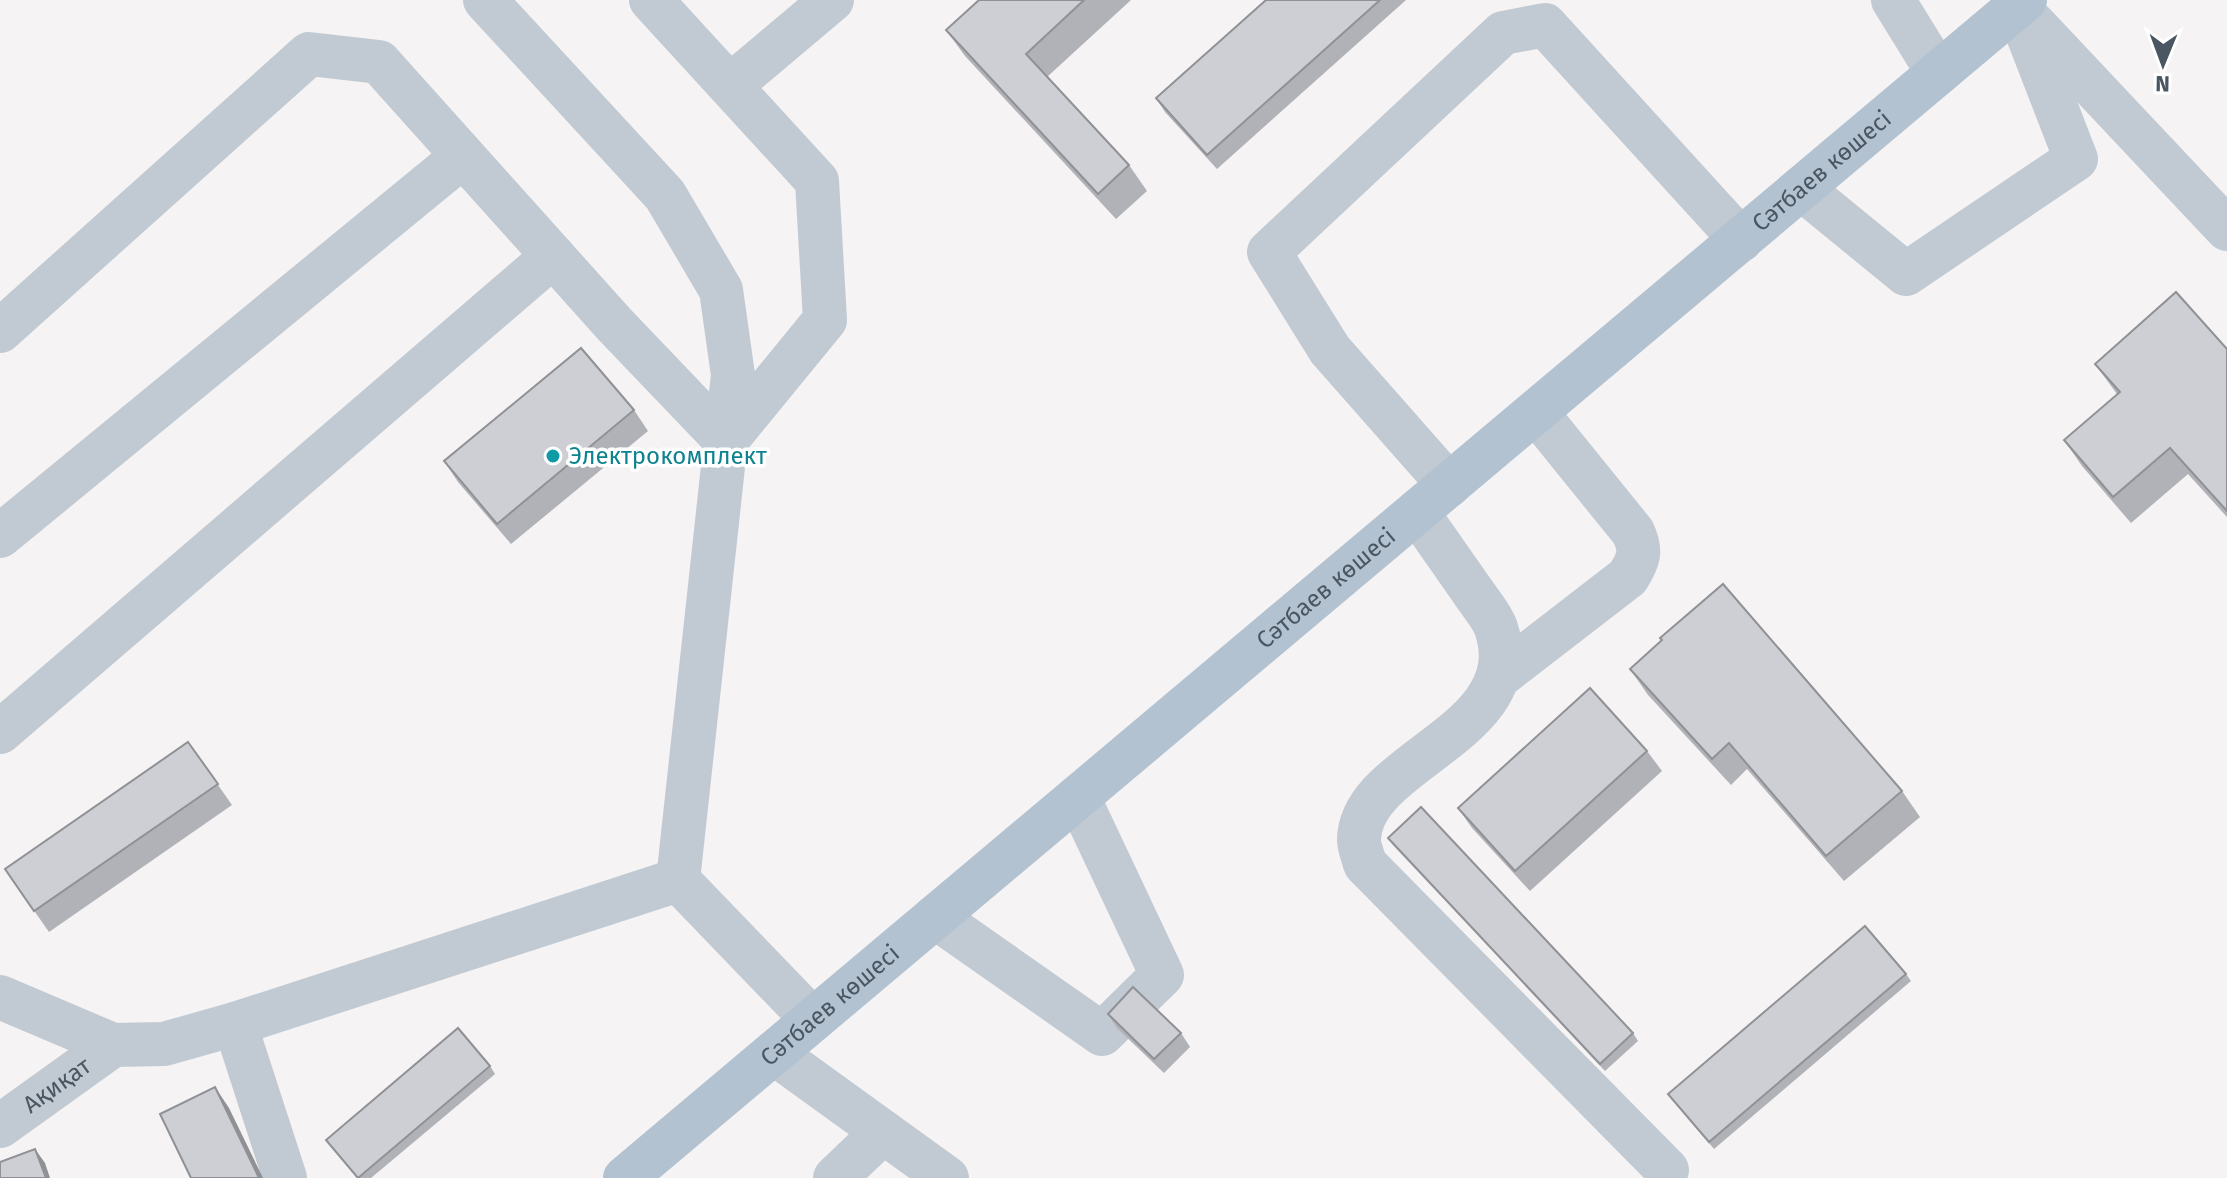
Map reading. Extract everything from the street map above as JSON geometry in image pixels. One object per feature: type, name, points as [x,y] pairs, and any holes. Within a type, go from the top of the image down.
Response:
[{"type":"main road","name":"Сәтбаев көшесі","points":[[625,1178],[2021,3]]},
{"type":"street","points":[[485,0],[665,195],[721,290],[733,375],[678,880]]},
{"type":"street","points":[[651,0],[817,181],[825,320],[726,441]]},
{"type":"street","points":[[731,85],[832,0]]},
{"type":"street","points":[[1893,0],[1938,73]]},
{"type":"street","points":[[1802,189],[1906,274],[2076,159],[2021,3]]},
{"type":"street","points":[[2021,3],[2227,229]]},
{"type":"street","points":[[1501,675],[1502,650],[1495,625],[1433,498],[1330,350],[1269,252],[1503,33],[1545,25],[1741,240]]},
{"type":"street","points":[[0,331],[309,54],[379,62],[553,256],[726,441]]},
{"type":"street","points":[[0,536],[463,156]]},
{"type":"street","points":[[0,732],[553,256]]},
{"type":"street","points":[[1536,412],[1633,532],[1640,546],[1639,560],[1628,577],[1501,675],[1478,712],[1374,799],[1362,823],[1359,842],[1365,864],[1667,1170]]},
{"type":"street","points":[[935,917],[1102,1034],[1162,975],[1078,797]]},
{"type":"street","points":[[678,880],[813,1020]]},
{"type":"street","points":[[0,997],[113,1045],[164,1044],[235,1024],[678,880]]},
{"type":"street","points":[[235,1024],[285,1178]]},
{"type":"street","name":"Ақиқат","points":[[0,1126],[113,1045]]},
{"type":"street","points":[[774,1053],[947,1178]]},
{"type":"street","points":[[835,1178],[883,1132]]},
{"type":"building","points":[[979,0],[1084,0],[1026,54],[1129,165],[1098,194],[946,30]]},
{"type":"building","points":[[1266,0],[1380,0],[1207,155],[1156,98]]},
{"type":"building","points":[[2176,292],[2227,349],[2227,511],[2170,448],[2113,497],[2064,440],[2120,392],[2095,364]]},
{"type":"building","name":"Электрокомплект","points":[[581,348],[634,410],[497,524],[444,461]]},
{"type":"building","points":[[1723,584],[1902,791],[1826,856],[1729,743],[1712,759],[1630,669],[1662,640],[1660,638]]},
{"type":"building","points":[[1590,688],[1647,751],[1515,871],[1458,808]]},
{"type":"building","points":[[188,742],[218,784],[34,911],[5,869]]},
{"type":"building","points":[[1421,807],[1633,1033],[1600,1064],[1388,838]]},
{"type":"building","points":[[1865,926],[1906,974],[1709,1142],[1668,1094]]},
{"type":"building","points":[[1133,987],[1181,1033],[1154,1059],[1108,1014]]},
{"type":"building","points":[[458,1028],[490,1066],[358,1178],[326,1140]]},
{"type":"building","points":[[215,1087],[259,1178],[191,1178],[160,1114]]},
{"type":"building","points":[[35,1149],[46,1178],[0,1178],[0,1162]]},
{"type":"place","name":"Электрокомплект","points":[[553,456]]}]
